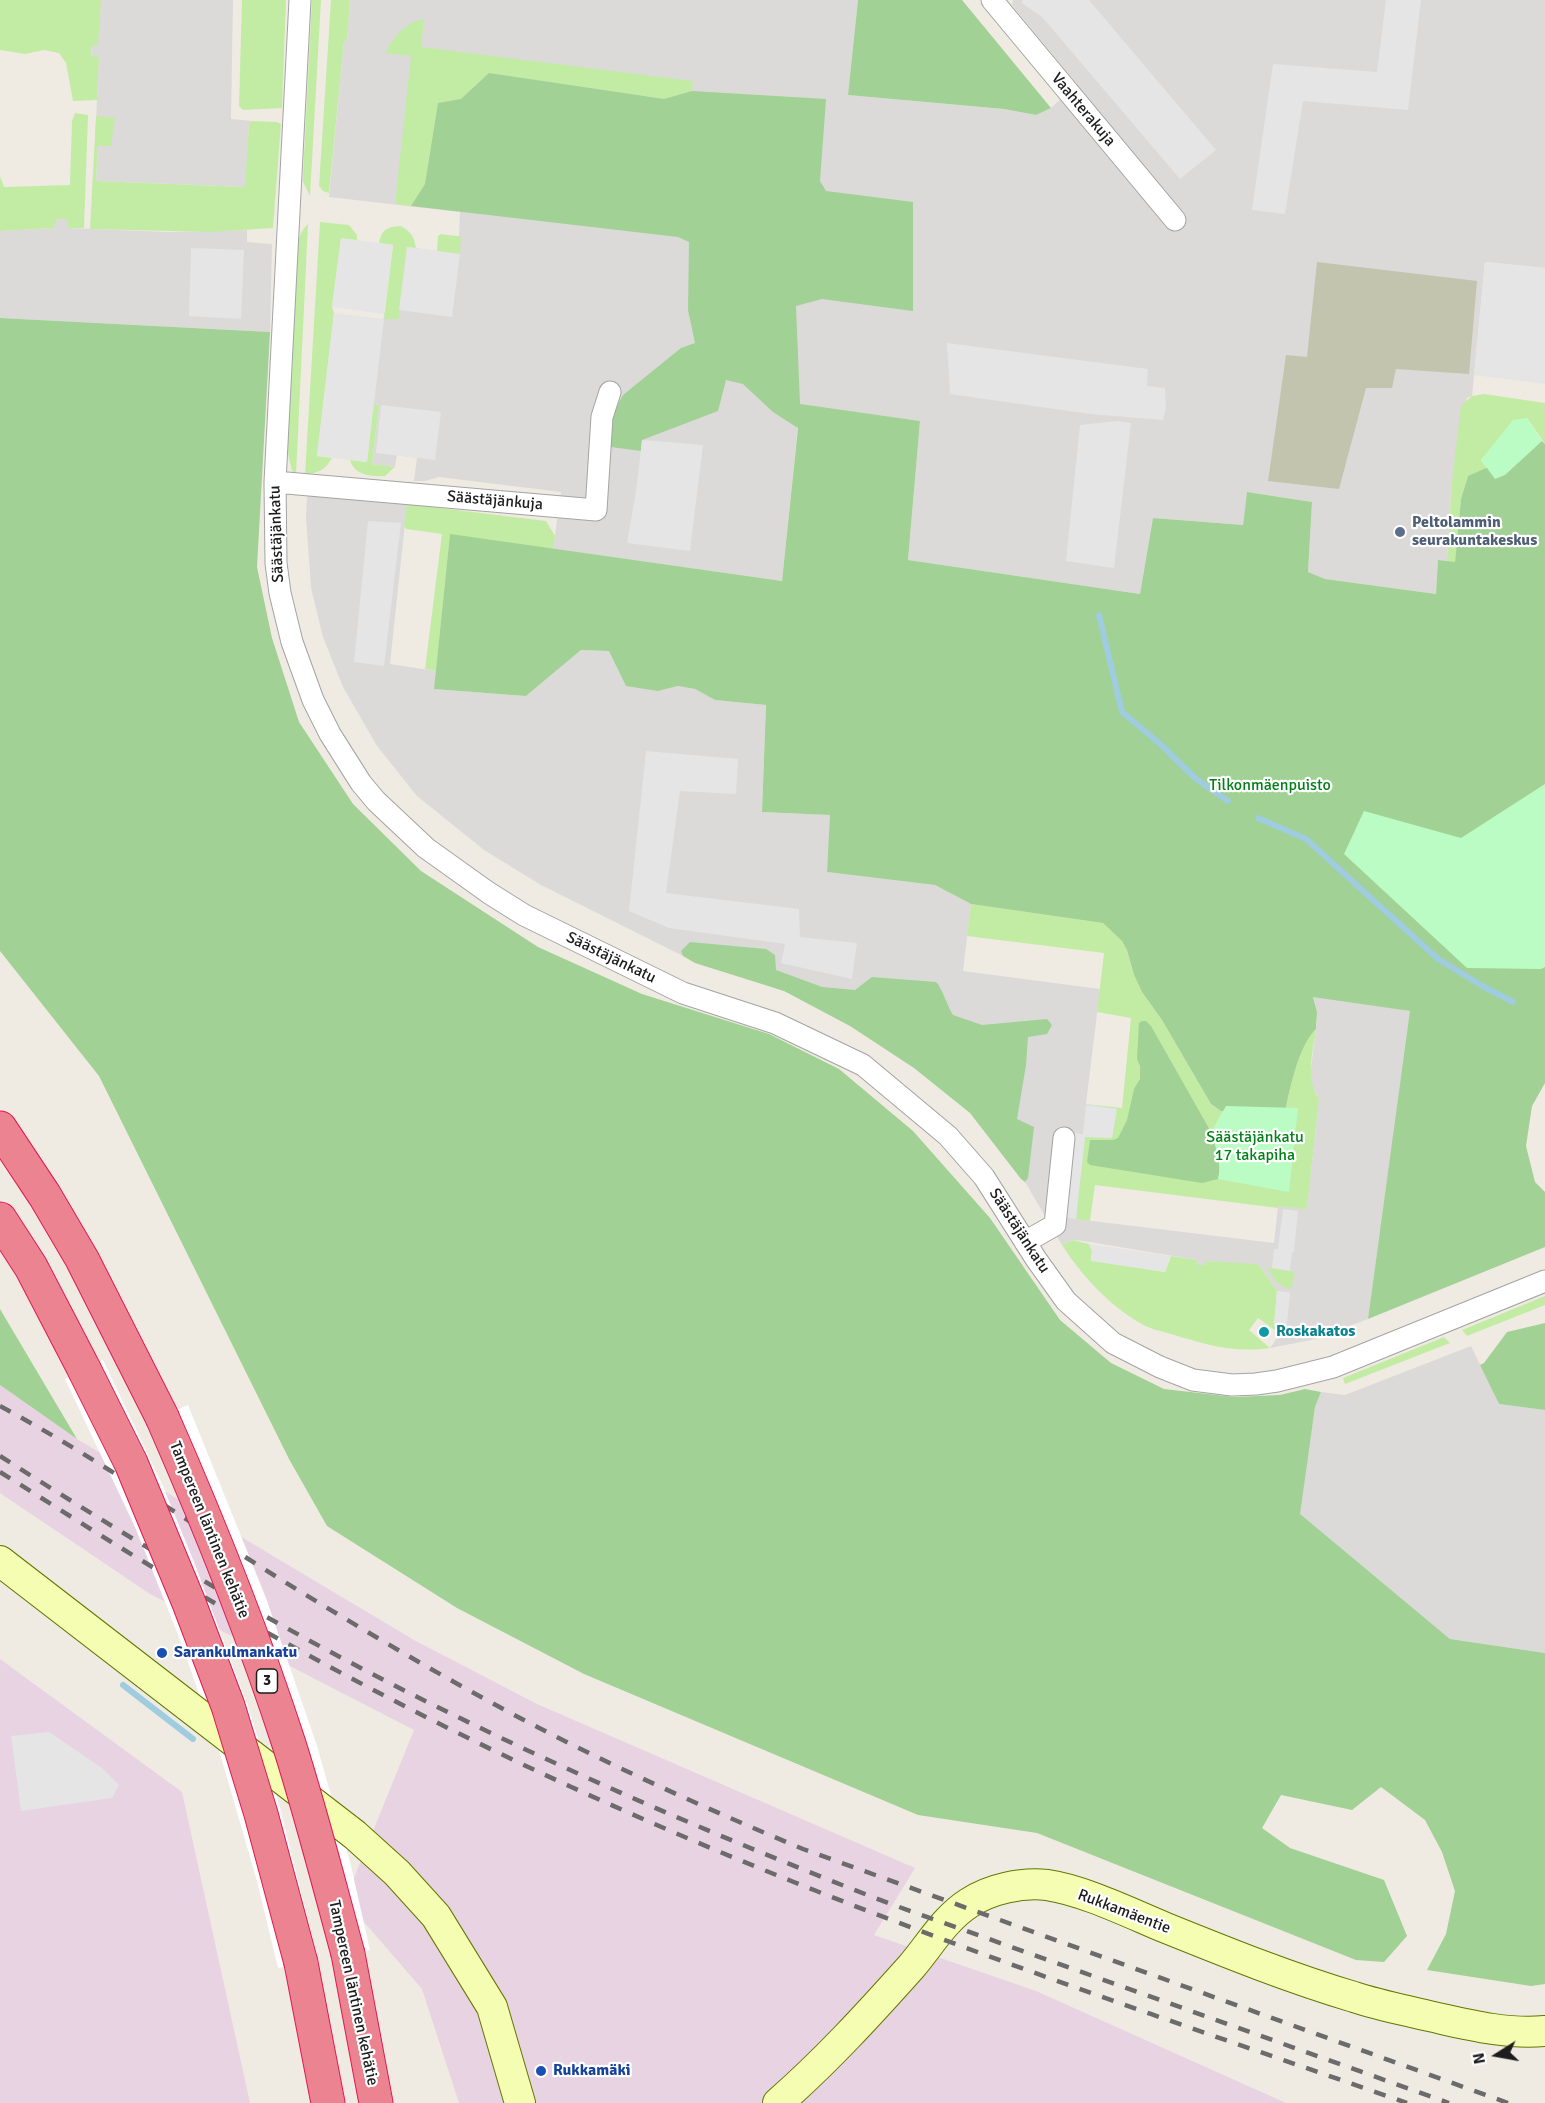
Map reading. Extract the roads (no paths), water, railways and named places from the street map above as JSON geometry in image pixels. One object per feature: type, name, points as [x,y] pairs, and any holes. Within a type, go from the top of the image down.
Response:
[{"type":"highway","name":"Tampereen läntinen kehätie","points":[[4,1133],[82,1259],[162,1417],[201,1506],[262,1665],[318,1838],[348,1954],[376,2103]]},
{"type":"highway","points":[[0,1219],[31,1268],[131,1463],[189,1603],[228,1706],[261,1814],[301,1963],[328,2103]]},
{"type":"main road","points":[[0,1561],[355,1835],[397,1873],[436,1916],[492,2007],[520,2103]]},
{"type":"main road","name":"Rukkamäentie","points":[[778,2103],[880,2001],[951,1917],[970,1902],[1005,1888],[1023,1885],[1062,1888],[1111,1905],[1276,1972],[1355,1998],[1460,2023],[1512,2031],[1545,2031]]},
{"type":"street","name":"Säästäjänkatu","points":[[300,0],[275,482],[276,563],[286,620],[302,672],[318,708],[340,750],[361,783],[391,816],[441,859],[524,915],[683,993],[775,1023],[863,1065],[948,1136],[984,1177],[1066,1301],[1113,1343],[1160,1367],[1193,1380],[1232,1385],[1277,1381],[1333,1367],[1545,1281]]},
{"type":"street","name":"Vaahterakuja","points":[[992,0],[1175,220]]},
{"type":"street","name":"Säästäjänkuja","points":[[275,482],[596,510],[602,417],[610,392]]},
{"type":"street","points":[[1025,1242],[1055,1225],[1064,1138]]},
{"type":"waterway","points":[[1099,615],[1122,712],[1159,743],[1196,779],[1228,801]]},
{"type":"waterway","points":[[1258,818],[1306,839],[1438,959],[1513,1002]]},
{"type":"waterway","points":[[123,1685],[193,1739]]},
{"type":"railway","points":[[0,1406],[78,1451],[395,1648],[516,1716],[642,1778],[803,1849],[1508,2103]]},
{"type":"railway","points":[[0,1456],[93,1515],[283,1626],[380,1678],[568,1769],[759,1852],[888,1903],[1449,2103]]},
{"type":"railway","points":[[0,1472],[148,1565],[299,1650],[451,1730],[607,1803],[705,1846],[903,1925],[1104,1998],[1407,2103]]},
{"type":"place","name":"Peltolammin seurakuntakeskus","points":[[1400,532]]},
{"type":"place","name":"Roskakatos","points":[[1264,1332]]},
{"type":"place","name":"Sarankulmankatu","points":[[162,1653]]},
{"type":"place","name":"Rukkamäki","points":[[541,2071]]},
{"type":"park label","name":"Tilkonmäenpuisto","points":[[1270,786]]},
{"type":"park label","name":"Säästäjänkatu 17 takapiha","points":[[1255,1147]]}]
